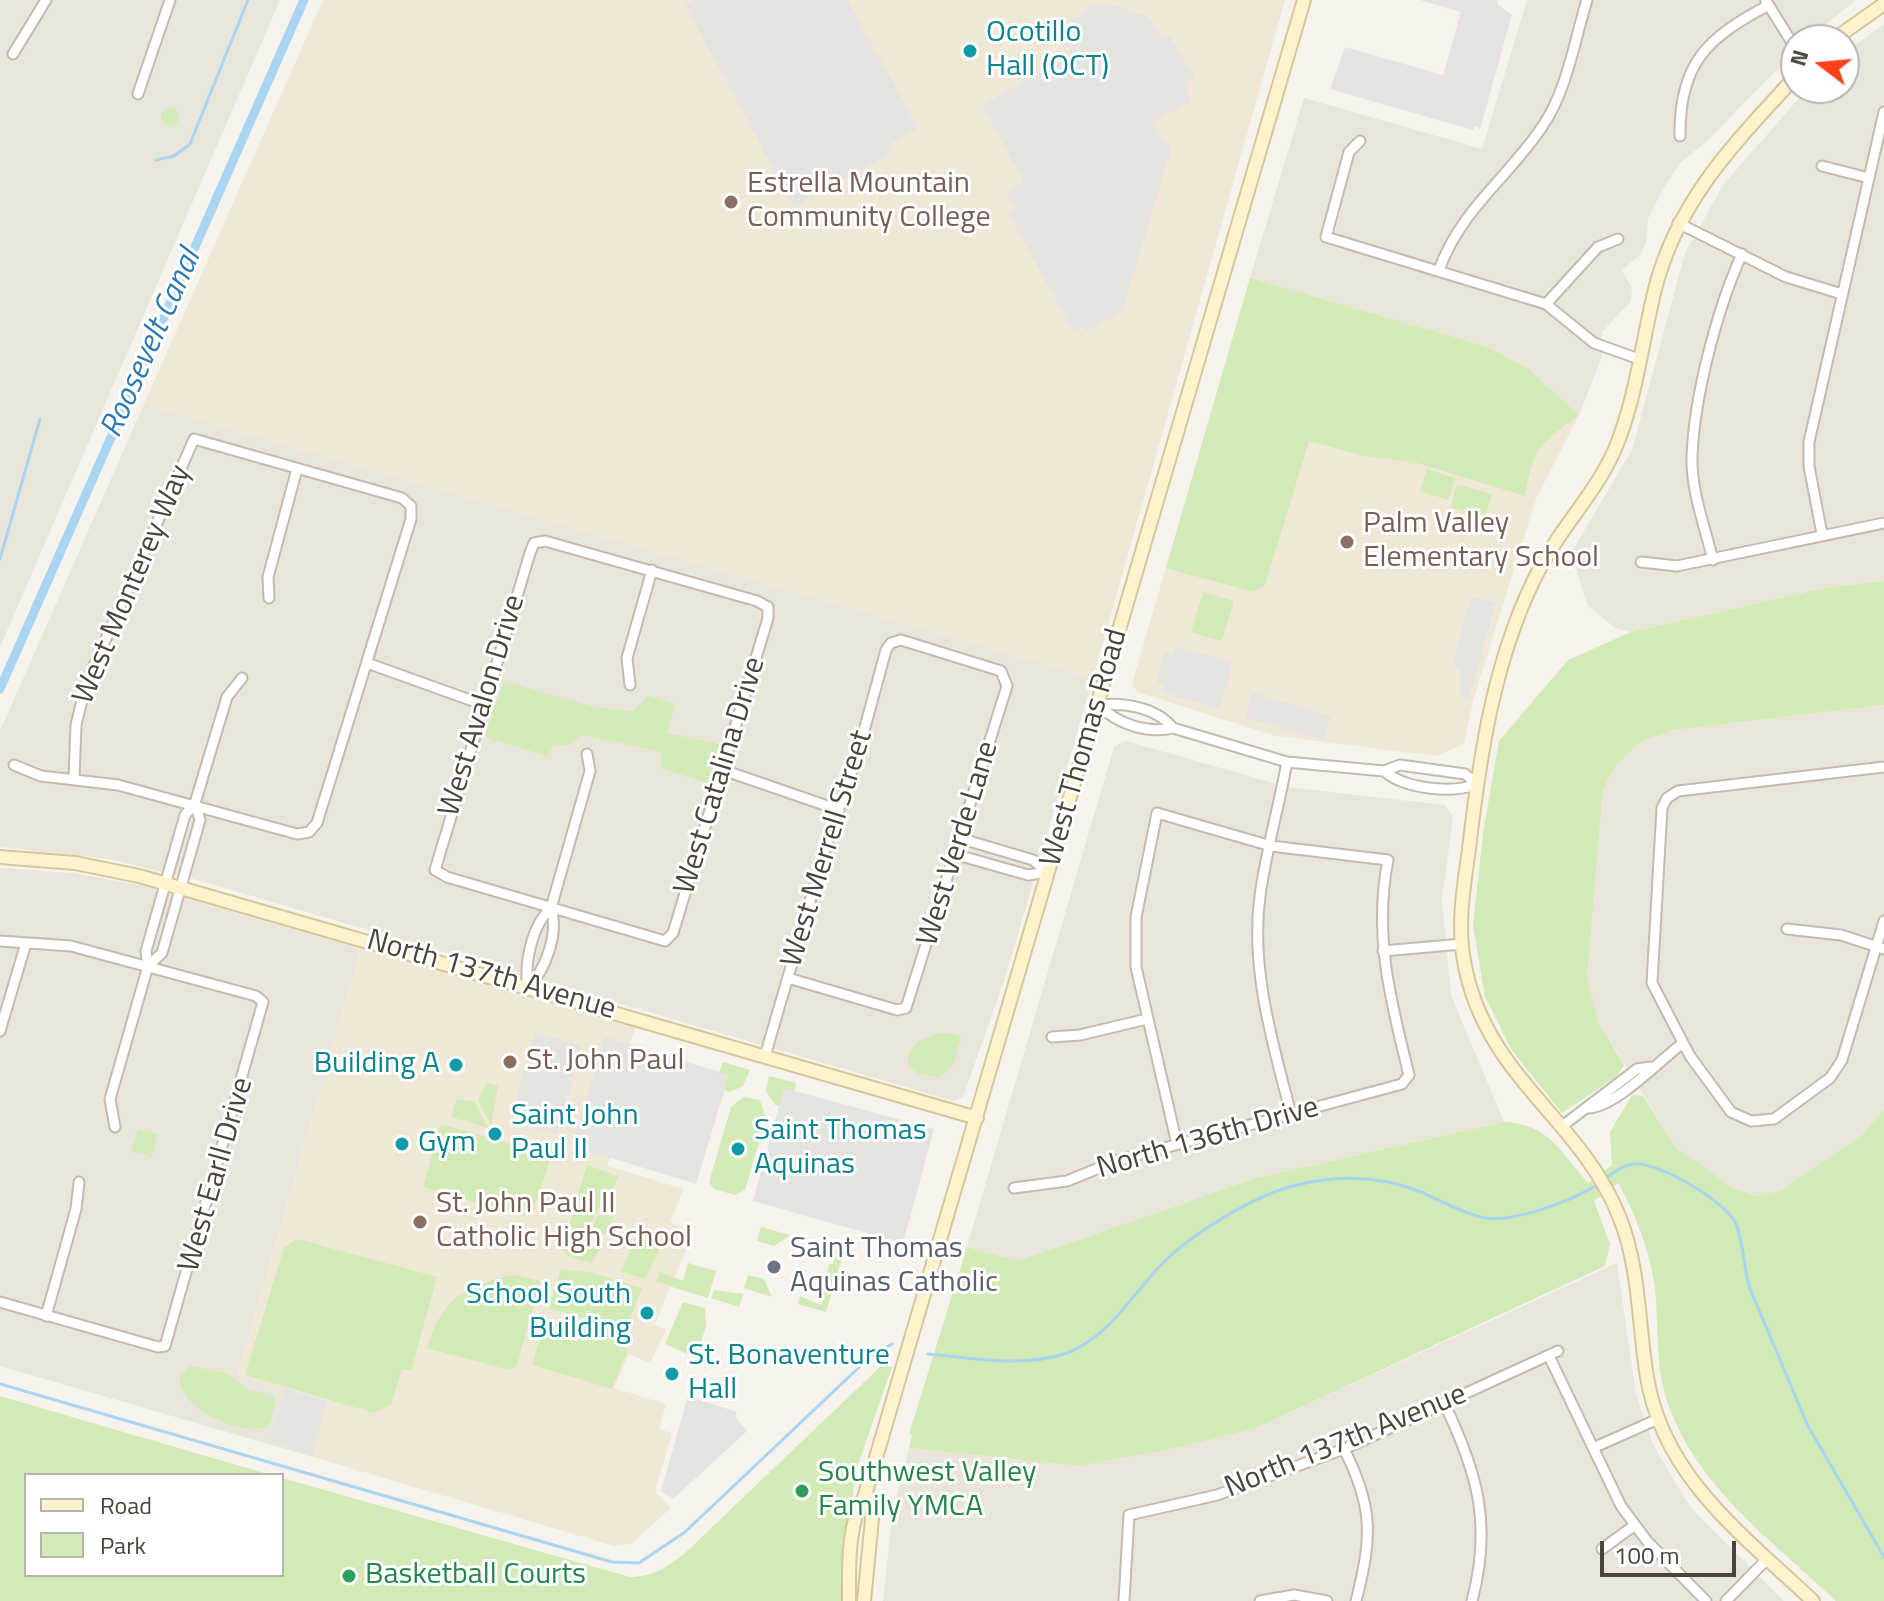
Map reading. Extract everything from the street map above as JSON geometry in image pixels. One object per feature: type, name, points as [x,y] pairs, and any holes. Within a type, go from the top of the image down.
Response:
[{"type":"street","points":[[13,54],[46,0]]},
{"type":"street","points":[[138,94],[170,0]]},
{"type":"street","name":"West Thomas Road","points":[[849,1601],[851,1544],[858,1507],[865,1495],[977,1118],[1304,0]]},
{"type":"street","points":[[1439,270],[1450,239],[1473,206],[1523,151],[1557,101],[1587,0]]},
{"type":"street","points":[[1680,136],[1680,112],[1685,88],[1706,47],[1732,24],[1767,2],[1781,24]]},
{"type":"street","points":[[1856,24],[1884,4]]},
{"type":"street","points":[[1780,94],[1704,180],[1678,223],[1655,288],[1615,449],[1543,563],[1516,623],[1492,705],[1477,784],[1462,902],[1462,944],[1472,995],[1490,1035],[1510,1068],[1561,1127],[1608,1191],[1633,1261],[1647,1378],[1658,1419],[1688,1477],[1710,1504],[1813,1601]]},
{"type":"street","points":[[1822,534],[1809,466],[1809,442],[1884,112]]},
{"type":"street","points":[[1360,141],[1349,152],[1326,237],[1546,304],[1594,343],[1639,359]]},
{"type":"street","points":[[1822,166],[1869,178]]},
{"type":"street","points":[[1678,223],[1801,284],[1842,294]]},
{"type":"street","points":[[1546,304],[1598,247],[1618,239]]},
{"type":"street","points":[[1713,560],[1692,459],[1720,310],[1742,254]]},
{"type":"street","name":"West Monterey Way","points":[[74,779],[76,725],[86,684],[194,439],[297,469]]},
{"type":"street","points":[[14,765],[34,774],[118,785],[195,803],[297,834],[309,832],[317,823],[411,519],[411,506],[402,498],[297,469],[268,577],[269,598]]},
{"type":"street","points":[[1641,562],[1677,566],[1884,523]]},
{"type":"street","name":"West Avalon Drive","points":[[551,908],[435,870],[484,705],[534,543],[545,541],[652,570]]},
{"type":"street","points":[[630,685],[627,658],[652,570]]},
{"type":"street","name":"West Catalina Drive","points":[[551,908],[665,941],[673,933],[723,770],[768,618],[768,607],[652,570]]},
{"type":"street","name":"West Merrell Street","points":[[765,1056],[891,643],[901,640],[983,665],[1001,671],[1007,679]]},
{"type":"street","points":[[367,663],[484,705]]},
{"type":"street","points":[[115,1127],[110,1099],[148,966],[146,951],[165,883],[185,815],[195,803],[227,697],[242,678]]},
{"type":"street","name":"West Verde Lane","points":[[788,978],[897,1010],[906,1008],[975,796],[1007,679]]},
{"type":"street","points":[[1098,705],[1118,703],[1164,717],[1173,728]]},
{"type":"street","points":[[1098,705],[1113,719],[1156,732],[1173,728],[1287,762],[1384,771],[1400,765],[1465,774],[1477,784]]},
{"type":"street","points":[[528,988],[525,971],[541,918],[551,908],[590,771],[587,754]]},
{"type":"street","points":[[1287,762],[1260,895],[1259,964],[1272,1037],[1291,1114]]},
{"type":"street","points":[[1884,767],[1678,791],[1667,798],[1658,839],[1651,970],[1657,998],[1690,1056],[1731,1112],[1751,1121],[1774,1119],[1830,1078],[1842,1060],[1880,947],[1884,921]]},
{"type":"street","points":[[723,770],[839,810]]},
{"type":"street","points":[[1384,771],[1396,782],[1463,790],[1477,784]]},
{"type":"street","points":[[148,966],[162,953],[200,820],[195,803]]},
{"type":"street","points":[[1177,1144],[1136,967],[1136,917],[1157,813],[1271,846],[1388,860],[1381,895],[1383,951],[1462,944]]},
{"type":"street","points":[[959,838],[1033,860],[1048,872]]},
{"type":"street","points":[[954,854],[1028,875],[1048,872]]},
{"type":"street","name":"North 137th Avenue","points":[[0,857],[88,865],[165,883],[977,1118]]},
{"type":"street","points":[[528,988],[540,975],[556,923],[551,908]]},
{"type":"street","points":[[1787,929],[1813,930],[1880,947]]},
{"type":"street","points":[[0,941],[71,946],[148,966]]},
{"type":"street","points":[[0,1031],[26,943]]},
{"type":"street","name":"North 136th Drive","points":[[1014,1188],[1067,1181],[1116,1161],[1402,1084],[1409,1075],[1390,997],[1383,951]]},
{"type":"street","name":"West Earll Drive","points":[[46,1316],[158,1347],[165,1346],[263,1002],[256,996],[148,966]]},
{"type":"street","points":[[1052,1037],[1080,1035],[1147,1019]]},
{"type":"street","points":[[1561,1127],[1588,1108],[1598,1108],[1620,1088],[1644,1077],[1650,1067],[1683,1043]]},
{"type":"street","points":[[0,1302],[46,1316],[76,1209],[79,1182]]},
{"type":"street","name":"North 137th Avenue","points":[[1124,1601],[1129,1515],[1217,1495],[1344,1449],[1553,1354],[1593,1448]]},
{"type":"street","points":[[1445,1405],[1464,1446],[1479,1499],[1484,1536],[1472,1601]]},
{"type":"street","points":[[1658,1419],[1593,1448],[1621,1506],[1635,1525],[1706,1601]]},
{"type":"street","points":[[1344,1449],[1361,1482],[1370,1516],[1368,1553],[1356,1601]]},
{"type":"street","name":"West Thomas Road","points":[[864,1601],[873,1509],[865,1495]]},
{"type":"street","points":[[1602,1549],[1635,1525]]},
{"type":"street","points":[[1726,1601],[1767,1559]]},
{"type":"street","points":[[1260,1601],[1294,1595],[1327,1601]]},
{"type":"shaded area","points":[[0,0],[280,0],[0,647]]},
{"type":"shaded area","name":"Estrella Mountain Community College","points":[[323,0],[1285,0],[1093,678],[144,404]]},
{"type":"shaded area","points":[[694,0],[848,0],[918,128],[889,145],[893,152],[794,207],[685,5]]},
{"type":"shaded area","points":[[1420,0],[1498,0],[1497,4],[1512,15],[1480,129],[1475,126],[1473,130],[1330,89],[1345,47],[1443,75],[1461,12]]},
{"type":"shaded area","points":[[1527,0],[1856,0],[1827,24],[1780,24],[1780,66],[1707,141],[1681,162],[1664,187],[1648,219],[1646,243],[1640,255],[1622,270],[1632,288],[1631,301],[1602,332],[1601,359],[1579,415],[1526,367],[1485,346],[1250,278],[1304,98],[1482,149]]},
{"type":"shaded area","points":[[1106,3],[1149,17],[1161,38],[1169,35],[1195,78],[1186,83],[1191,101],[1153,122],[1171,150],[1122,312],[1086,331],[1083,326],[1073,331],[1008,213],[1015,209],[1005,191],[1024,181],[982,105],[1068,58],[1071,49],[1063,47],[1072,16],[1078,18],[1090,7]]},
{"type":"shaded area","points":[[1884,24],[1884,581],[1824,588],[1631,632],[1615,628],[1587,604],[1571,553],[1632,450],[1685,253],[1723,185],[1794,104],[1860,104],[1860,41]]},
{"type":"shaded area","name":"Palm Valley Elementary School","points":[[1250,278],[1485,346],[1526,367],[1579,415],[1536,499],[1473,701],[1464,744],[1436,756],[1276,736],[1137,692],[1132,684]]},
{"type":"shaded area","points":[[144,404],[1093,678],[1004,981],[963,1097],[954,1101],[197,880],[109,859],[0,847],[0,731]]},
{"type":"shaded area","points":[[1471,597],[1496,602],[1469,699],[1461,697],[1459,667],[1452,665]]},
{"type":"shaded area","points":[[1176,646],[1232,662],[1218,709],[1162,692],[1164,685],[1157,682],[1165,652],[1173,653]]},
{"type":"shaded area","points":[[1253,693],[1331,716],[1324,740],[1245,718]]},
{"type":"shaded area","points":[[1884,705],[1884,1109],[1861,1136],[1782,1190],[1756,1196],[1736,1191],[1676,1148],[1598,1021],[1587,977],[1603,790],[1614,768],[1640,742],[1674,730]]},
{"type":"shaded area","points":[[1126,741],[1287,787],[1444,805],[1453,816],[1442,900],[1451,995],[1504,1122],[1256,1178],[1018,1261],[967,1247],[1114,747]]},
{"type":"shaded area","points":[[0,868],[73,873],[139,885],[361,949],[238,1374],[329,1401],[313,1457],[0,1366]]},
{"type":"shaded area","name":"St. John Paul II Catholic High School","points":[[361,949],[635,1028],[626,1059],[638,1063],[607,1166],[684,1189],[670,1222],[693,1233],[655,1324],[666,1330],[650,1363],[629,1354],[614,1388],[666,1404],[659,1429],[672,1433],[655,1491],[671,1508],[631,1544],[614,1546],[313,1457],[328,1401],[238,1375]]},
{"type":"shaded area","points":[[535,1032],[582,1046],[557,1134],[524,1125],[517,1113],[516,1101]]},
{"type":"shaded area","points":[[605,1037],[729,1075],[696,1184],[572,1146]]},
{"type":"shaded area","points":[[784,1088],[934,1129],[903,1243],[753,1201]]},
{"type":"shaded area","points":[[1617,1263],[1636,1394],[1653,1445],[1691,1508],[1784,1601],[883,1601],[892,1516],[909,1448],[1079,1466],[1182,1447],[1256,1428]]},
{"type":"shaded area","points":[[285,1389],[326,1401],[311,1453],[270,1442]]},
{"type":"shaded area","points":[[688,1396],[737,1412],[735,1417],[747,1431],[673,1499],[661,1491]]},
{"type":"green space","points":[[166,108],[174,108],[179,117],[177,124],[166,126],[161,121],[161,113]]},
{"type":"green space","points":[[1250,278],[1485,346],[1526,367],[1579,415],[1540,448],[1532,465],[1525,496],[1414,462],[1368,457],[1309,441],[1265,585],[1254,592],[1166,568]]},
{"type":"green space","points":[[1427,469],[1455,478],[1448,500],[1420,491]]},
{"type":"green space","points":[[1457,484],[1492,494],[1485,517],[1451,507]]},
{"type":"green space","points":[[1884,581],[1884,705],[1674,730],[1640,742],[1614,768],[1603,790],[1587,977],[1598,1021],[1624,1065],[1617,1076],[1562,1113],[1511,1049],[1485,997],[1473,925],[1483,833],[1499,741],[1568,660],[1631,632],[1824,588]]},
{"type":"green space","points":[[1203,592],[1234,601],[1222,641],[1191,632]]},
{"type":"green space","points":[[504,681],[598,708],[633,711],[649,696],[675,704],[667,733],[720,744],[708,783],[661,768],[661,752],[583,735],[566,746],[554,745],[547,756],[487,738],[486,731]]},
{"type":"green space","points":[[937,1033],[957,1034],[961,1039],[952,1067],[938,1077],[918,1074],[908,1064],[910,1052],[921,1041]]},
{"type":"green space","points":[[723,1062],[750,1070],[743,1086],[730,1092],[713,1087]]},
{"type":"green space","points":[[769,1076],[796,1083],[792,1110],[775,1105],[766,1091]]},
{"type":"green space","points":[[486,1083],[498,1086],[491,1125],[478,1100]]},
{"type":"green space","points":[[1632,1095],[1643,1096],[1676,1148],[1736,1190],[1756,1196],[1782,1190],[1861,1136],[1884,1109],[1884,1601],[1836,1601],[1735,1507],[1693,1454],[1676,1424],[1664,1391],[1651,1268],[1640,1230],[1618,1183],[1594,1201],[1610,1244],[1605,1266],[1256,1428],[1182,1447],[1079,1466],[909,1448],[912,1435],[909,1434],[967,1247],[1018,1261],[1256,1178],[1504,1122],[1533,1128],[1543,1134],[1561,1150],[1588,1183],[1612,1165],[1610,1132]]},
{"type":"green space","points":[[743,1097],[760,1100],[766,1119],[745,1190],[735,1195],[714,1189],[709,1182],[731,1107]]},
{"type":"green space","points":[[456,1100],[474,1101],[488,1128],[451,1117]]},
{"type":"green space","points":[[441,1124],[514,1145],[550,1161],[532,1213],[524,1216],[423,1187]]},
{"type":"green space","points":[[138,1129],[158,1134],[152,1157],[131,1151]]},
{"type":"green space","points":[[587,1165],[618,1176],[606,1205],[601,1203],[582,1241],[599,1250],[592,1263],[568,1257],[562,1249]]},
{"type":"green space","points":[[605,1213],[614,1217],[605,1235],[592,1230],[597,1217]]},
{"type":"green space","points":[[640,1226],[665,1237],[645,1279],[621,1272]]},
{"type":"green space","points":[[761,1227],[790,1235],[774,1246],[757,1241]]},
{"type":"green space","points":[[297,1239],[437,1277],[411,1371],[402,1369],[391,1405],[374,1413],[245,1375],[284,1248]]},
{"type":"green space","points":[[815,1243],[844,1252],[826,1312],[798,1304],[800,1296],[821,1305],[829,1264],[833,1264],[836,1254],[826,1251],[823,1257],[812,1254]]},
{"type":"green space","points":[[688,1263],[716,1271],[708,1298],[656,1282],[660,1272],[683,1281]]},
{"type":"green space","points":[[561,1269],[589,1272],[642,1288],[625,1330],[549,1308]]},
{"type":"green space","points":[[515,1275],[540,1281],[517,1365],[509,1370],[427,1348],[440,1316],[458,1296],[482,1283]]},
{"type":"green space","points":[[748,1275],[764,1279],[772,1297],[744,1288]]},
{"type":"green space","points":[[714,1290],[743,1294],[739,1307],[711,1298]]},
{"type":"green space","points":[[683,1302],[705,1308],[706,1326],[696,1358],[665,1344]]},
{"type":"green space","points":[[584,1321],[618,1330],[614,1343],[628,1349],[612,1389],[532,1365],[542,1332],[578,1342]]},
{"type":"green space","points":[[882,1365],[892,1367],[855,1473],[843,1601],[0,1601],[0,1396],[264,1473],[24,1473],[24,1577],[284,1577],[284,1479],[630,1577],[659,1570],[684,1554]]},
{"type":"green space","points":[[190,1366],[227,1373],[247,1389],[271,1395],[276,1401],[269,1426],[244,1428],[200,1410],[182,1389],[180,1377]]},
{"type":"waterway","points":[[156,160],[174,156],[190,144],[248,0]]},
{"type":"waterway","name":"Roosevelt Canal","points":[[0,689],[304,0]]},
{"type":"waterway","points":[[0,559],[40,419]]},
{"type":"waterway","points":[[1606,1178],[1634,1164],[1659,1169],[1704,1193],[1735,1222],[1750,1289],[1808,1426],[1884,1557]]},
{"type":"waterway","points":[[928,1354],[1016,1361],[1067,1353],[1110,1324],[1168,1258],[1194,1237],[1244,1206],[1293,1186],[1324,1180],[1372,1179],[1418,1191],[1476,1216],[1498,1219],[1545,1208],[1600,1183]]},
{"type":"waterway","points":[[0,1384],[612,1562],[639,1563],[685,1532],[871,1356],[892,1344]]},
{"type":"place","name":"Ocotillo Hall (OCT)","points":[[970,51]]},
{"type":"place","name":"Estrella Mountain Community College","points":[[731,202]]},
{"type":"place","name":"Palm Valley Elementary School","points":[[1347,542]]},
{"type":"place","name":"St. John Paul","points":[[510,1062]]},
{"type":"place","name":"Building A","points":[[456,1065]]},
{"type":"place","name":"Saint John Paul II","points":[[495,1134]]},
{"type":"place","name":"Gym","points":[[402,1144]]},
{"type":"place","name":"Saint Thomas Aquinas","points":[[738,1149]]},
{"type":"place","name":"St. John Paul II Catholic High School","points":[[420,1222]]},
{"type":"place","name":"Saint Thomas Aquinas Catholic","points":[[774,1267]]},
{"type":"place","name":"School South Building","points":[[647,1313]]},
{"type":"place","name":"St. Bonaventure Hall","points":[[672,1374]]},
{"type":"place","name":"Southwest Valley Family YMCA","points":[[802,1491]]},
{"type":"place","name":"Basketball Courts","points":[[349,1576]]}]
